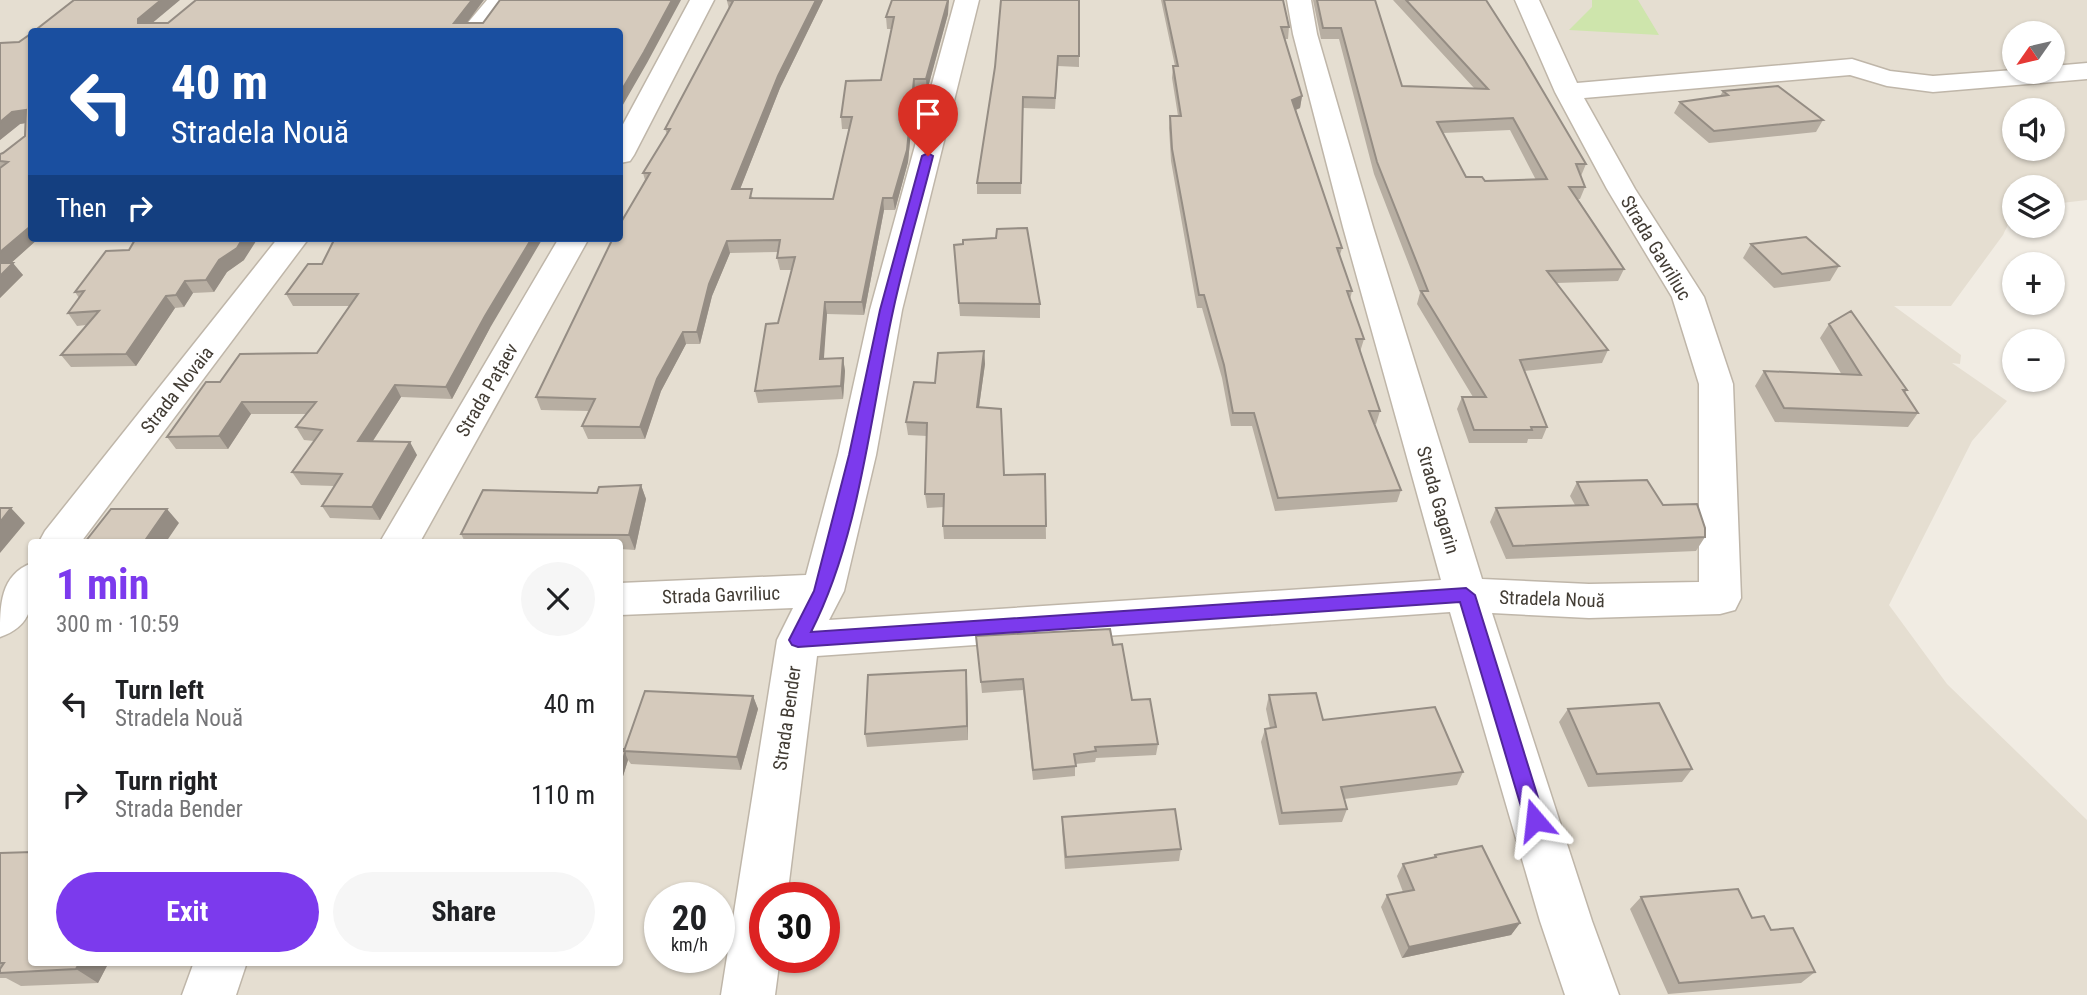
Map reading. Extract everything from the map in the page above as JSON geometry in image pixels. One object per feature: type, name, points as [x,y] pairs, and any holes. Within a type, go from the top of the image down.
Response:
[{"type":"street","points":[[475,28],[499,0]]},
{"type":"street","points":[[623,149],[702,0]]},
{"type":"street","name":"Strada Bender","points":[[748,995],[798,640],[823,591],[857,455],[886,310],[967,0]]},
{"type":"street","name":"Strada Gagarin","points":[[1299,0],[1305,34],[1358,227],[1466,595],[1566,921],[1592,995]]},
{"type":"street","name":"Strada Gavriliuc","points":[[1527,0],[1568,92],[1621,190],[1688,297],[1716,384],[1720,598]]},
{"type":"street","points":[[1568,92],[1852,67],[1887,78],[1933,84],[2087,71]]},
{"type":"street","name":"Strada Novaia","points":[[62,539],[291,242]]},
{"type":"street","name":"Strada Pațaev","points":[[402,539],[572,242]]},
{"type":"street","name":"Strada Gavriliuc","points":[[623,599],[823,591]]},
{"type":"street","name":"Stradela Nouă","points":[[798,640],[1466,595],[1589,601],[1720,598]]},
{"type":"street","points":[[209,995],[220,966]]},
{"type":"shaded area","points":[[0,0],[2087,0],[2087,200],[2065,203],[2065,175],[2002,175],[2002,236],[1951,306],[1894,306],[1961,355],[1960,364],[1952,363],[2007,401],[1972,441],[1889,605],[1947,684],[2087,820],[2087,995],[0,995]]},
{"type":"green space","points":[[1592,0],[1638,0],[1659,35],[1569,30],[1592,7]]},
{"type":"building","points":[[74,0],[161,0],[138,19],[138,23],[168,23],[196,0],[472,0],[454,23],[483,23],[500,0],[672,0],[623,88],[623,28],[38,28]]},
{"type":"building","points":[[727,0],[816,0],[778,76],[732,189],[752,189],[750,198],[833,199],[852,117],[841,117],[846,81],[881,80],[894,17],[886,17],[892,0],[948,0],[926,79],[914,79],[907,150],[893,198],[883,198],[862,302],[825,302],[820,359],[843,358],[841,386],[755,391],[766,324],[778,323],[795,257],[777,258],[780,240],[727,241],[709,284],[697,332],[683,332],[657,379],[640,427],[582,426],[595,399],[536,397],[611,242],[623,242],[623,219],[650,173],[643,173],[670,129],[665,129],[733,1]]},
{"type":"building","points":[[1001,0],[1079,0],[1079,56],[1058,56],[1055,98],[1023,97],[1021,183],[977,183],[995,67]]},
{"type":"building","points":[[1164,0],[1283,0],[1289,27],[1281,27],[1302,96],[1292,100],[1342,248],[1337,248],[1352,291],[1347,291],[1364,339],[1356,339],[1380,411],[1369,411],[1401,490],[1278,498],[1254,413],[1233,413],[1224,365],[1204,295],[1199,295],[1172,149],[1170,116],[1181,116],[1173,66],[1178,66]]},
{"type":"building","points":[[1317,0],[1375,0],[1402,86],[1488,89],[1406,0],[1486,0],[1586,164],[1576,164],[1585,187],[1569,187],[1624,269],[1547,271],[1608,350],[1520,360],[1547,427],[1531,427],[1532,430],[1474,430],[1462,397],[1486,397],[1421,291],[1428,291],[1377,162],[1341,28],[1323,28]],"holes":[[[1513,118],[1547,179],[1485,181],[1482,177],[1466,177],[1437,122]]]},
{"type":"building","points":[[28,36],[28,228],[0,252],[0,168],[8,162],[0,161],[0,154],[25,136],[26,110],[12,112],[0,122],[0,43],[19,42]]},
{"type":"building","points":[[1778,86],[1823,120],[1714,131],[1680,102],[1728,95],[1723,91]]},
{"type":"building","points":[[1027,228],[1040,304],[959,303],[954,245],[963,244],[963,240],[996,238],[997,229]]},
{"type":"building","points":[[1806,237],[1839,266],[1782,274],[1751,244]]},
{"type":"building","points":[[134,242],[241,242],[237,248],[219,260],[206,280],[185,281],[176,295],[166,296],[126,354],[61,355],[99,311],[68,313],[84,291],[75,292],[106,251],[129,250]]},
{"type":"building","points":[[333,242],[530,242],[446,387],[395,385],[358,441],[410,442],[372,507],[322,506],[342,474],[292,472],[322,430],[296,427],[316,402],[242,402],[219,436],[167,437],[206,382],[220,382],[240,354],[317,353],[358,294],[286,294],[308,264],[322,264]]},
{"type":"building","points":[[0,263],[13,263],[0,276]]},
{"type":"building","points":[[1851,311],[1907,390],[1903,390],[1918,413],[1784,408],[1764,371],[1861,375],[1829,324]]},
{"type":"building","points":[[984,351],[977,407],[1001,409],[1004,475],[1045,474],[1046,526],[943,526],[944,494],[925,494],[927,423],[906,422],[914,382],[935,383],[938,353]]},
{"type":"building","points":[[1647,480],[1663,505],[1697,504],[1705,528],[1705,537],[1513,546],[1496,508],[1588,505],[1577,482]]},
{"type":"building","points":[[641,485],[629,535],[461,534],[483,490],[597,493],[599,487]]},
{"type":"building","points":[[0,508],[11,508],[0,522]]},
{"type":"building","points":[[111,509],[167,509],[146,539],[87,539]]},
{"type":"building","points":[[1110,629],[1113,645],[1122,644],[1132,700],[1150,699],[1158,744],[1095,747],[1096,751],[1074,754],[1076,766],[1033,770],[1023,679],[981,682],[976,636]]},
{"type":"building","points":[[966,670],[967,726],[865,734],[868,675]]},
{"type":"building","points":[[645,691],[753,696],[737,757],[624,751]]},
{"type":"building","points":[[1316,693],[1323,720],[1435,707],[1463,772],[1341,787],[1347,809],[1282,813],[1265,729],[1276,727],[1269,695]]},
{"type":"building","points":[[1659,703],[1692,769],[1597,774],[1568,709]]},
{"type":"building","points":[[1175,809],[1181,849],[1066,857],[1062,817]]},
{"type":"building","points":[[1482,846],[1520,923],[1409,947],[1387,895],[1414,890],[1403,864]]},
{"type":"building","points":[[28,852],[28,966],[78,966],[76,969],[0,973],[4,963],[0,963],[0,853]]},
{"type":"building","points":[[1738,889],[1752,918],[1764,916],[1771,930],[1793,928],[1815,972],[1679,983],[1641,897]]},
{"type":"route","points":[[928,156],[886,310],[857,455],[823,591],[798,640],[1466,595],[1535,820]]}]
